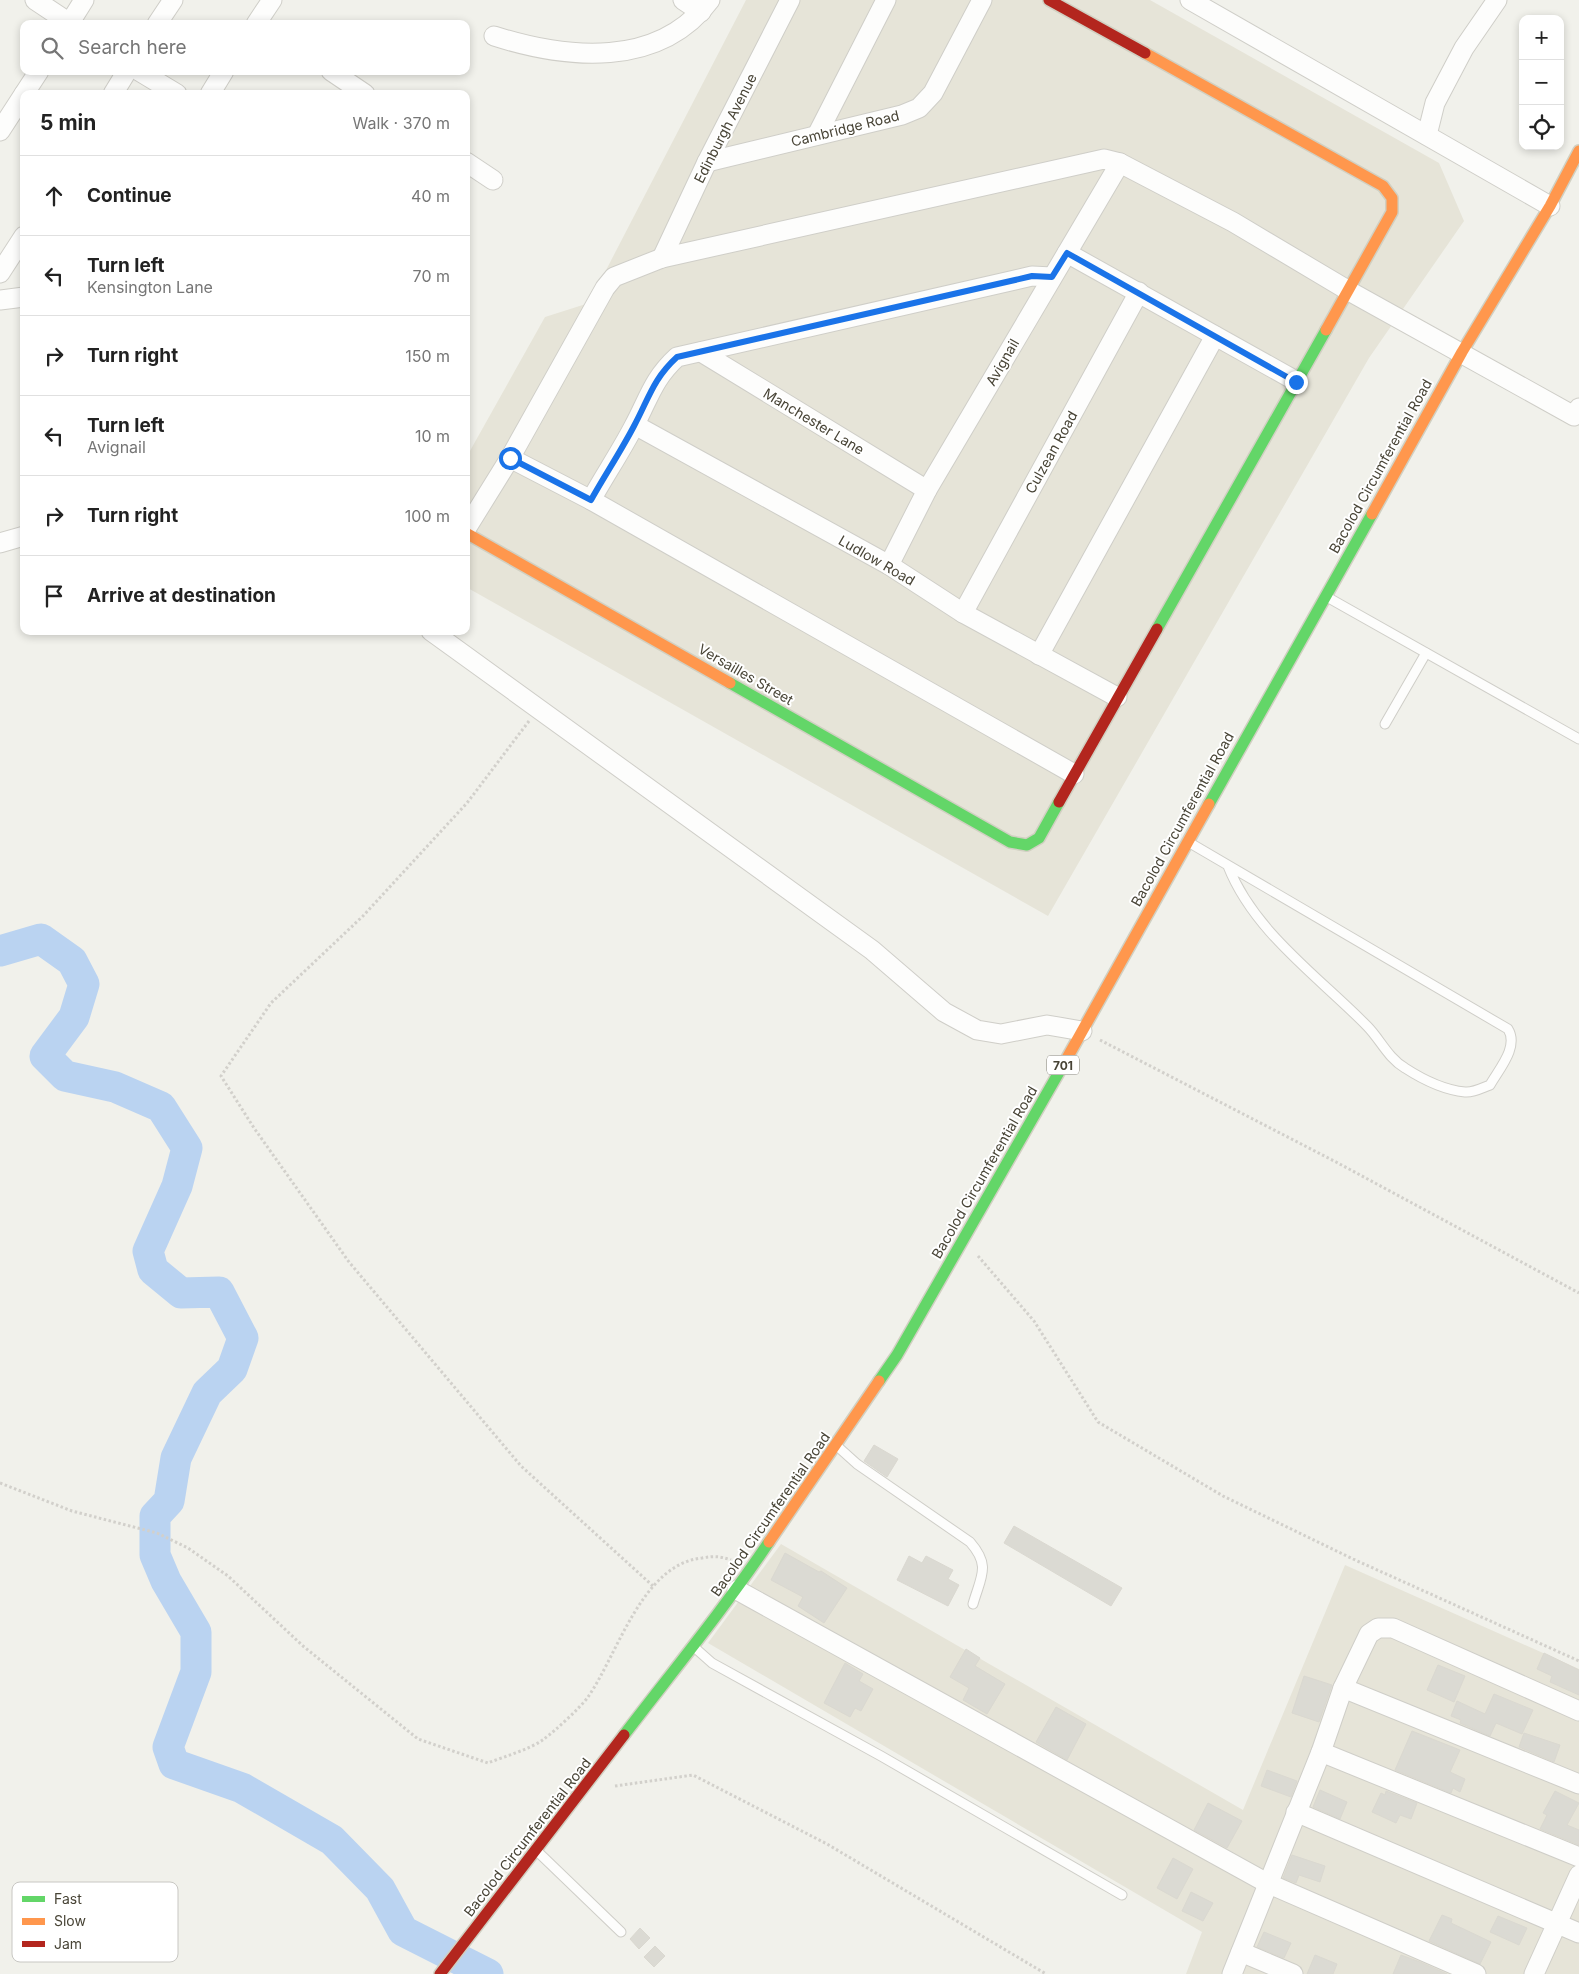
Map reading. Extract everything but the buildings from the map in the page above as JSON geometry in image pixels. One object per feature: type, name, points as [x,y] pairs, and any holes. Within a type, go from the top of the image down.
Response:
[{"type":"main road","points":[[1049,0],[1383,186],[1392,198],[1392,212],[1349,291],[1074,774]]},
{"type":"main road","name":"Bacolod Circumferential Road","points":[[440,1974],[692,1645],[737,1590],[837,1446],[897,1355],[1082,1031],[1462,352],[1550,206],[1579,151]]},
{"type":"main road","name":"Versailles Street","points":[[470,535],[1010,842],[1026,845],[1039,838],[1074,774]]},
{"type":"street","points":[[35,0],[64,20]]},
{"type":"street","points":[[72,20],[84,0]]},
{"type":"street","points":[[160,20],[173,0]]},
{"type":"street","points":[[260,20],[272,0]]},
{"type":"street","points":[[683,0],[706,6]]},
{"type":"street","name":"Edinburgh Avenue","points":[[662,258],[707,162],[790,0]]},
{"type":"street","points":[[817,135],[886,0]]},
{"type":"street","name":"Cambridge Road","points":[[707,162],[902,116],[919,108],[933,93],[982,0]]},
{"type":"street","points":[[1190,0],[1550,206]]},
{"type":"street","points":[[1427,135],[1435,103],[1464,48],[1497,0]]},
{"type":"street","points":[[494,36],[529,47],[571,54],[610,54],[649,44],[673,34],[706,6]]},
{"type":"street","points":[[27,90],[36,75]]},
{"type":"street","points":[[115,90],[125,75]]},
{"type":"street","points":[[146,75],[170,90]]},
{"type":"street","points":[[212,90],[222,75]]},
{"type":"street","points":[[338,75],[359,90]]},
{"type":"street","points":[[0,131],[20,100]]},
{"type":"street","points":[[470,523],[510,458],[605,288],[614,277],[629,269],[662,258],[1086,162],[1104,160],[1120,163],[1233,222],[1349,291],[1577,414]]},
{"type":"street","name":"Avignail","points":[[889,564],[927,490],[1120,163]]},
{"type":"street","points":[[470,165],[493,180]]},
{"type":"street","points":[[0,273],[20,242]]},
{"type":"street","points":[[1067,253],[1296,382]]},
{"type":"street","points":[[591,500],[635,425],[651,388],[662,371],[677,357],[1032,276],[1052,277]]},
{"type":"street","name":"Culzean Road","points":[[962,613],[1139,292]]},
{"type":"street","points":[[0,300],[20,298]]},
{"type":"street","points":[[1039,655],[1216,336]]},
{"type":"street","name":"Manchester Lane","points":[[702,352],[927,490]]},
{"type":"street","name":"Ludlow Road","points":[[635,425],[889,564],[962,613],[1117,697]]},
{"type":"street","points":[[510,458],[591,500],[1074,774]]},
{"type":"street","points":[[0,543],[20,537]]},
{"type":"street","points":[[436,635],[537,710],[708,830],[872,950],[944,1012],[977,1030],[1001,1034],[1047,1025],[1082,1031]]},
{"type":"street","points":[[737,1590],[1267,1883],[1476,1974]]},
{"type":"street","points":[[1232,1974],[1320,1752],[1343,1688],[1369,1634],[1378,1628],[1393,1628],[1579,1711]]},
{"type":"street","points":[[1343,1688],[1579,1784]]},
{"type":"street","points":[[1320,1752],[1579,1857]]},
{"type":"street","points":[[1296,1812],[1579,1933]]},
{"type":"street","points":[[1534,1974],[1579,1875]]},
{"type":"street","points":[[1241,1952],[1293,1974]]},
{"type":"lane","points":[[1325,596],[1579,739]]},
{"type":"lane","points":[[1384,724],[1426,653]]},
{"type":"lane","points":[[1187,841],[1508,1029],[1513,1036],[1512,1046],[1490,1085],[1466,1092],[1422,1078],[1392,1058],[1370,1028],[1293,957],[1243,896],[1228,866]]},
{"type":"lane","points":[[837,1446],[857,1464],[970,1542],[979,1553],[984,1566],[972,1604]]},
{"type":"lane","points":[[692,1645],[712,1663],[881,1756],[1122,1895]]},
{"type":"lane","points":[[536,1851],[621,1932]]},
{"type":"path","points":[[537,710],[466,803],[362,916],[271,1003],[221,1076],[254,1128],[349,1262],[521,1466],[652,1586]]},
{"type":"path","points":[[1082,1031],[1336,1162],[1579,1293]]},
{"type":"path","points":[[963,1238],[1034,1321],[1098,1422],[1223,1496],[1353,1559],[1579,1661]]},
{"type":"path","points":[[0,1483],[72,1511],[157,1533],[188,1548],[228,1576],[304,1646],[418,1739],[488,1763],[543,1740],[587,1698],[652,1586],[675,1565],[698,1558],[720,1556],[752,1569]]},
{"type":"path","points":[[609,1786],[693,1775],[827,1844],[1046,1974]]},
{"type":"shaded area","points":[[746,0],[1150,0],[1439,163],[1464,221],[1369,358],[1048,916],[470,589],[470,451],[545,317],[589,303]]},
{"type":"shaded area","points":[[781,1544],[1243,1810],[1345,1565],[1579,1669],[1579,1974],[1186,1974],[1202,1932],[708,1643]]},
{"type":"waterway","points":[[0,951],[41,939],[72,961],[84,984],[74,1017],[45,1056],[65,1076],[115,1087],[161,1107],[187,1148],[177,1186],[148,1251],[153,1270],[181,1293],[219,1292],[243,1338],[232,1369],[207,1393],[176,1458],[169,1501],[155,1516],[155,1555],[166,1581],[196,1632],[196,1672],[168,1747],[174,1764],[242,1788],[332,1840],[380,1889],[403,1931],[488,1974]]},
{"type":"traffic: fast","points":[[1157,629],[1326,330]]},
{"type":"traffic: fast","points":[[1209,804],[1372,514]]},
{"type":"traffic: fast","points":[[730,683],[1010,842],[1027,845],[1039,838],[1059,802]]},
{"type":"traffic: fast","points":[[879,1381],[897,1355],[1066,1060]]},
{"type":"traffic: fast","points":[[624,1735],[716,1616],[769,1542]]},
{"type":"traffic: slow","points":[[1145,53],[1383,186],[1392,198],[1392,212],[1326,330]]},
{"type":"traffic: slow","points":[[1372,514],[1462,352],[1550,206],[1579,151]]},
{"type":"traffic: slow","points":[[470,535],[730,683]]},
{"type":"traffic: slow","points":[[1066,1060],[1209,804]]},
{"type":"traffic: slow","points":[[769,1542],[879,1381]]},
{"type":"traffic: jam","points":[[1049,0],[1145,53]]},
{"type":"traffic: jam","points":[[1059,802],[1157,629]]},
{"type":"traffic: jam","points":[[440,1974],[624,1735]]},
{"type":"route","points":[[510,458],[591,500],[635,425],[651,388],[662,371],[677,357],[1032,276],[1052,277],[1067,253],[1296,382]]}]
